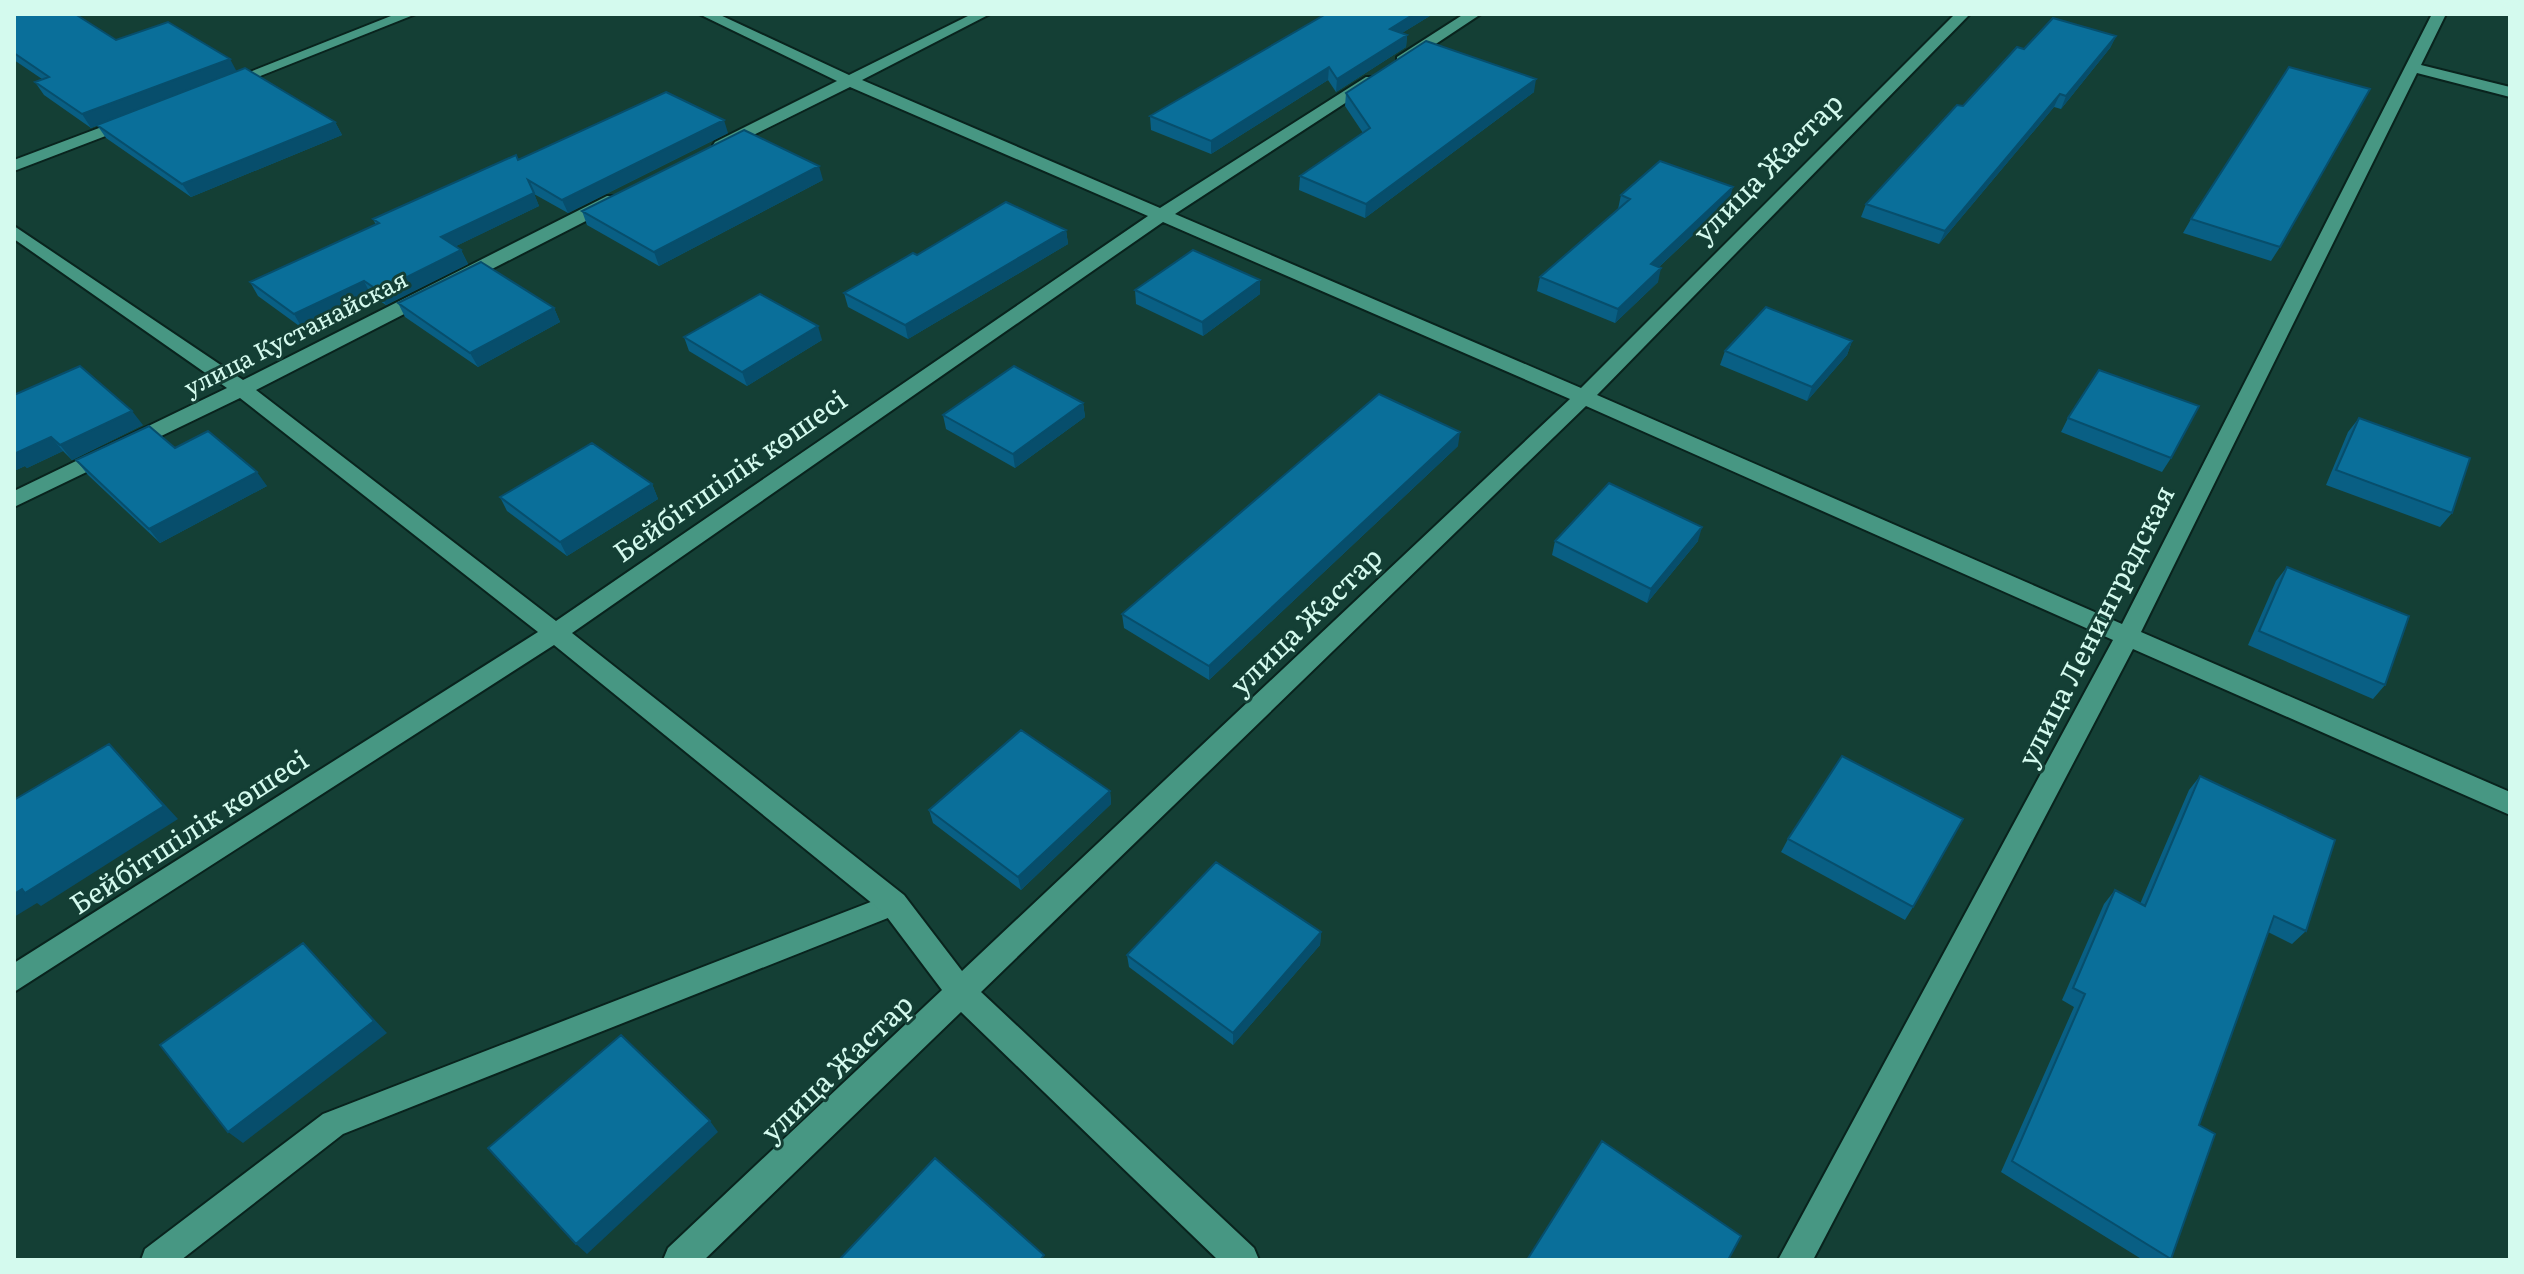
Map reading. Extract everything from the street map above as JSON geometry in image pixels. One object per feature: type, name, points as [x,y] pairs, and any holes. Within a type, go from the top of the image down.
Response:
[{"type":"street","points":[[204,93],[409,14]]},
{"type":"street","points":[[706,14],[848,80],[1583,397],[2510,804]]},
{"type":"street","points":[[707,152],[983,14]]},
{"type":"street","name":"Бейбітшілік көшесі","points":[[14,979],[555,633],[1160,216],[1474,14]]},
{"type":"street","name":"улица Жастар","points":[[680,1260],[1583,397],[1963,14]]},
{"type":"street","name":"улица Ленинградская","points":[[1795,1260],[2127,637],[2439,14]]},
{"type":"street","points":[[2413,67],[2510,92]]},
{"type":"street","points":[[14,166],[146,115]]},
{"type":"street","name":"улица Кустанайская","points":[[14,500],[242,389],[637,188]]},
{"type":"street","points":[[14,231],[242,389],[555,633],[894,904],[960,991],[1242,1260]]},
{"type":"lane","points":[[156,1260],[333,1124],[894,904]]},
{"type":"building","points":[[14,14],[75,14],[116,40],[168,22],[230,59],[82,114],[35,82],[49,77],[14,53]]},
{"type":"building","points":[[1326,14],[1414,14],[1390,29],[1407,35],[1337,79],[1329,67],[1211,141],[1150,116]]},
{"type":"building","points":[[2053,18],[2116,36],[2066,96],[2060,94],[1945,231],[1866,204],[1957,105],[1963,106],[2017,47],[2024,49]]},
{"type":"building","points":[[1426,41],[1536,79],[1366,204],[1300,176],[1370,128],[1346,93]]},
{"type":"building","points":[[2289,67],[2370,89],[2280,247],[2191,219]]},
{"type":"building","points":[[245,68],[335,122],[182,184],[97,125]]},
{"type":"building","points":[[666,92],[724,120],[562,200],[528,180],[534,193],[441,237],[461,250],[379,291],[364,281],[294,314],[250,282],[379,223],[373,219],[516,155],[518,160]]},
{"type":"building","points":[[744,130],[819,166],[654,252],[582,211]]},
{"type":"building","points":[[1660,161],[1733,187],[1651,264],[1661,268],[1618,309],[1540,277],[1630,199],[1621,195]]},
{"type":"building","points":[[1006,202],[1066,230],[905,325],[844,293],[913,253],[917,255]]},
{"type":"building","points":[[1193,250],[1260,280],[1202,322],[1135,290]]},
{"type":"building","points":[[481,262],[554,308],[470,353],[398,303]]},
{"type":"building","points":[[760,294],[818,326],[742,372],[684,337]]},
{"type":"building","points":[[1766,307],[1852,341],[1812,387],[1725,351]]},
{"type":"building","points":[[80,366],[132,411],[60,445],[51,437],[14,454],[14,395]]},
{"type":"building","points":[[1014,366],[1083,403],[1013,454],[943,415]]},
{"type":"building","points":[[2099,370],[2199,406],[2171,458],[2068,418]]},
{"type":"building","points":[[1379,394],[1460,432],[1209,666],[1122,614]]},
{"type":"building","points":[[2359,418],[2470,458],[2452,513],[2336,470]]},
{"type":"building","points":[[149,426],[175,448],[208,431],[257,472],[149,529],[76,460]]},
{"type":"building","points":[[592,443],[652,484],[560,542],[500,497]]},
{"type":"building","points":[[1609,483],[1702,527],[1651,589],[1555,541]]},
{"type":"building","points":[[2287,567],[2409,616],[2385,685],[2259,631]]},
{"type":"building","points":[[1021,730],[1110,791],[1018,877],[929,810]]},
{"type":"building","points":[[109,744],[164,806],[25,893],[22,889],[14,894],[14,800]]},
{"type":"building","points":[[1842,756],[1963,819],[1913,907],[1788,839]]},
{"type":"building","points":[[2200,776],[2335,840],[2306,931],[2274,916],[2199,1125],[2215,1134],[2171,1259],[2012,1161],[2085,994],[2073,988],[2115,890],[2145,906]]},
{"type":"building","points":[[1216,862],[1321,932],[1233,1033],[1127,955]]},
{"type":"building","points":[[303,943],[374,1021],[228,1132],[160,1045]]},
{"type":"building","points":[[621,1035],[710,1121],[576,1244],[488,1148]]},
{"type":"building","points":[[1602,1141],[1741,1236],[1728,1260],[1527,1260]]},
{"type":"building","points":[[935,1158],[1044,1255],[1040,1260],[839,1260]]}]
